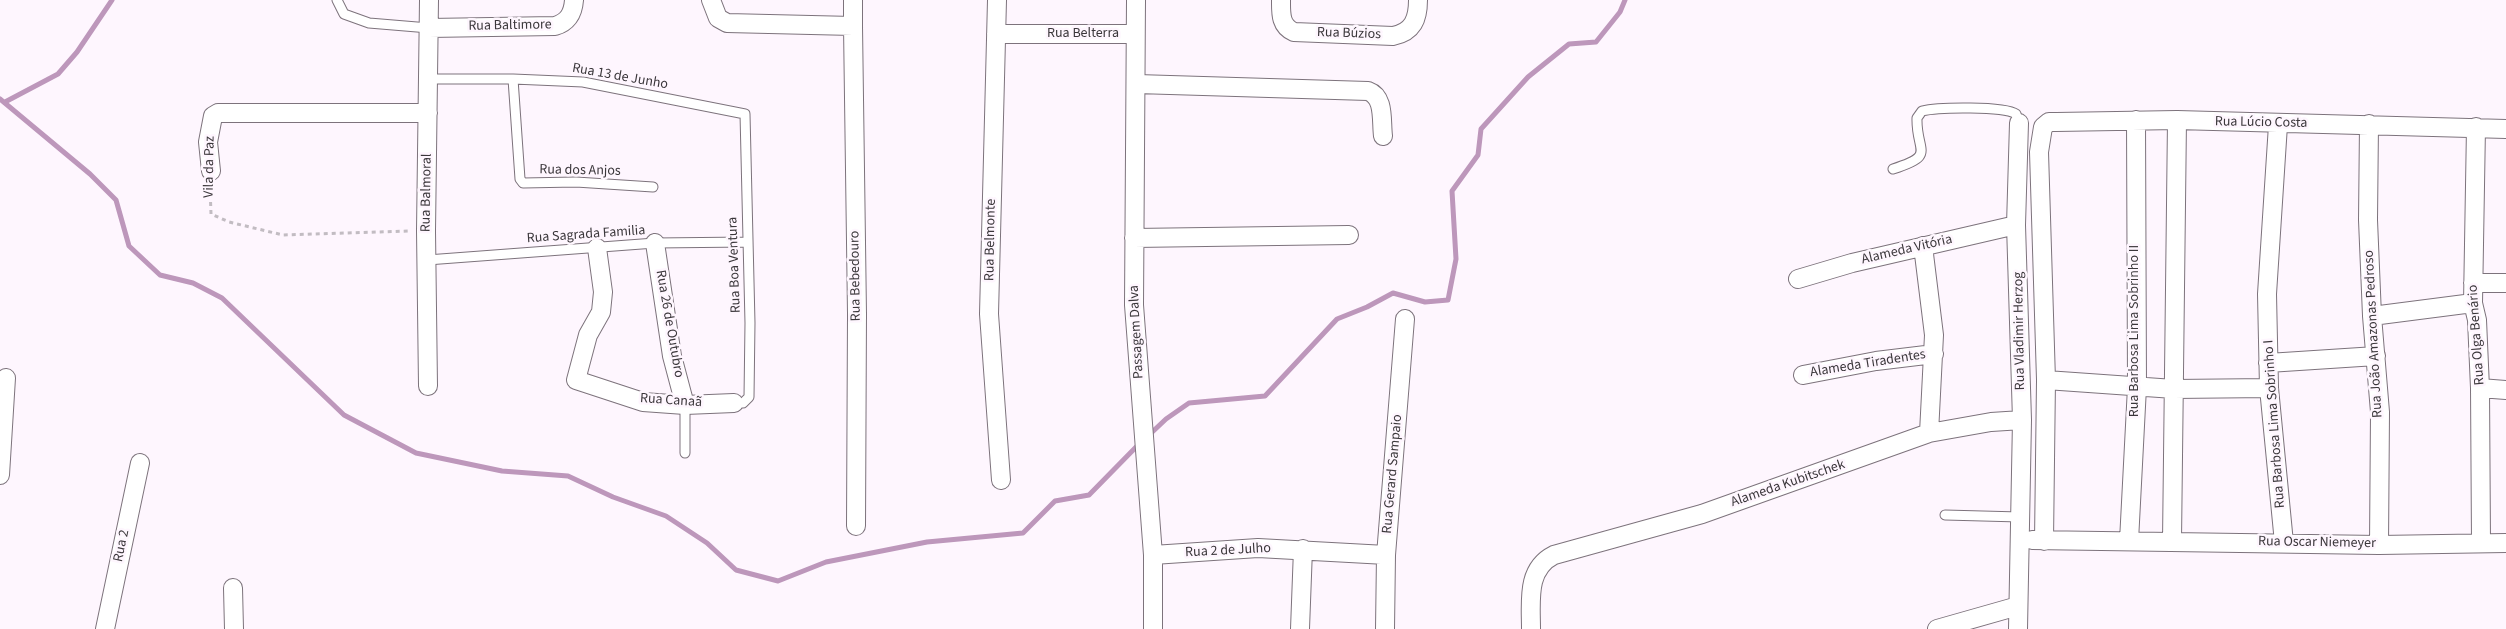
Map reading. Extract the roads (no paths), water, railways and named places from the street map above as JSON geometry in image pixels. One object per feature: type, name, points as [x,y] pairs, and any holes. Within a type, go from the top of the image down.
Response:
[{"type":"street","name":"Rua Balmoral","points":[[428,386],[426,231],[429,0]]},
{"type":"street","name":"Rua Baltimore","points":[[429,28],[555,26],[563,24],[570,17],[574,0]]},
{"type":"street","points":[[711,0],[718,18],[727,23],[853,26]]},
{"type":"street","name":"Rua Bebedouro","points":[[853,0],[857,314],[856,526]]},
{"type":"street","name":"Rua Belmonte","points":[[997,0],[990,314],[1001,480]]},
{"type":"street","name":"Rua Belterra","points":[[996,34],[1135,34],[1136,0]]},
{"type":"street","name":"Rua Búzios","points":[[1281,0],[1282,22],[1288,29],[1294,32],[1393,36],[1402,34],[1410,29],[1416,20],[1418,0]]},
{"type":"street","name":"Passagem Dalva","points":[[1135,34],[1137,84],[1134,238],[1136,352],[1153,555],[1153,629]]},
{"type":"street","points":[[1137,84],[1368,91],[1375,93],[1379,99],[1383,136]]},
{"type":"street","name":"Vila da Paz","points":[[211,171],[208,142],[213,116],[218,113],[428,113]]},
{"type":"street","name":"Rua Barbosa Lima Sobrinho II","points":[[2129,541],[2137,387],[2136,120]]},
{"type":"street","points":[[2172,541],[2178,120]]},
{"type":"street","name":"Rua Lúcio Costa","points":[[2044,541],[2046,380],[2039,152],[2042,127],[2049,122],[2178,120],[2278,125],[2369,124],[2506,129]]},
{"type":"street","name":"Rua Vladimir Herzog","points":[[2018,629],[2022,420],[2016,225],[2019,123]]},
{"type":"street","name":"Rua João Amazonas Pedroso","points":[[2369,124],[2368,220],[2372,316],[2380,412],[2379,544]]},
{"type":"street","name":"Rua Barbosa Lima Sobrinho I","points":[[2278,125],[2267,294],[2269,388],[2284,543]]},
{"type":"street","name":"Rua Olga Benário","points":[[2476,127],[2473,303],[2476,320],[2480,388],[2481,542]]},
{"type":"street","name":"Alameda Vitória","points":[[1798,279],[1923,246],[2016,225]]},
{"type":"street","points":[[1134,238],[1349,235]]},
{"type":"street","name":"Rua 26 de Outubro","points":[[656,243],[672,356],[685,405]]},
{"type":"street","points":[[1923,246],[1934,316],[1934,354],[1929,433]]},
{"type":"street","name":"Rua Canaã","points":[[597,248],[603,292],[601,312],[588,335],[577,370],[576,380],[580,383],[643,402],[685,405],[734,403]]},
{"type":"street","points":[[2473,283],[2506,283]]},
{"type":"street","points":[[2372,316],[2473,303]]},
{"type":"street","name":"Rua Gerard Sampaio","points":[[1385,629],[1386,555],[1405,319]]},
{"type":"street","name":"Alameda Tiradentes","points":[[1803,375],[1876,361],[1934,354]]},
{"type":"street","points":[[2268,363],[2376,356]]},
{"type":"street","points":[[0,475],[6,378]]},
{"type":"street","points":[[2046,380],[2174,389],[2269,388]]},
{"type":"street","points":[[2480,388],[2506,390]]},
{"type":"street","name":"Alameda Kubitschek","points":[[1531,629],[1534,574],[1544,560],[1554,555],[1702,514],[1929,433],[1991,422],[2022,420]]},
{"type":"street","name":"Rua 2","points":[[105,629],[140,463]]},
{"type":"street","points":[[2019,539],[2044,541],[2129,541]]},
{"type":"street","name":"Rua Oscar Niemeyer","points":[[2129,541],[2379,544],[2506,543]]},
{"type":"street","name":"Rua 2 de Julho","points":[[1153,555],[1258,548],[1386,555]]},
{"type":"street","points":[[1300,629],[1303,549]]},
{"type":"street","points":[[233,588],[234,629]]},
{"type":"street","points":[[1937,629],[2018,606]]},
{"type":"lane","points":[[338,0],[344,14],[370,24],[429,28]]},
{"type":"lane","name":"Rua 13 de Junho","points":[[429,79],[513,79],[583,82],[745,114]]},
{"type":"lane","name":"Rua dos Anjos","points":[[513,79],[520,179],[523,184],[576,182],[653,186]]},
{"type":"lane","points":[[1893,169],[1914,162],[1920,156],[1921,139],[1917,118],[1922,111],[1966,107],[2008,110],[2016,114],[2019,123]]},
{"type":"lane","name":"Rua Boa Ventura","points":[[734,403],[743,403],[749,397],[745,114]]},
{"type":"lane","name":"Rua Sagrada Familia","points":[[427,260],[656,243],[748,242]]},
{"type":"lane","points":[[685,405],[685,453]]},
{"type":"lane","points":[[1945,515],[2020,516]]},
{"type":"waterway","points":[[5,102],[58,74],[77,52],[112,0]]},
{"type":"waterway","points":[[1148,436],[1166,419],[1189,403],[1265,396],[1337,319],[1367,307],[1393,293],[1425,302],[1448,300],[1456,259],[1452,191],[1478,155],[1481,129],[1528,77],[1569,44],[1596,42],[1620,12],[1625,0]]},
{"type":"waterway","points":[[0,99],[90,174],[116,200],[129,246],[160,275],[193,283],[222,298],[344,415],[416,453],[502,471],[568,476],[613,497],[666,516],[707,543],[736,570],[778,581],[826,562],[927,542],[1023,533],[1055,501],[1089,495],[1140,443]]}]
